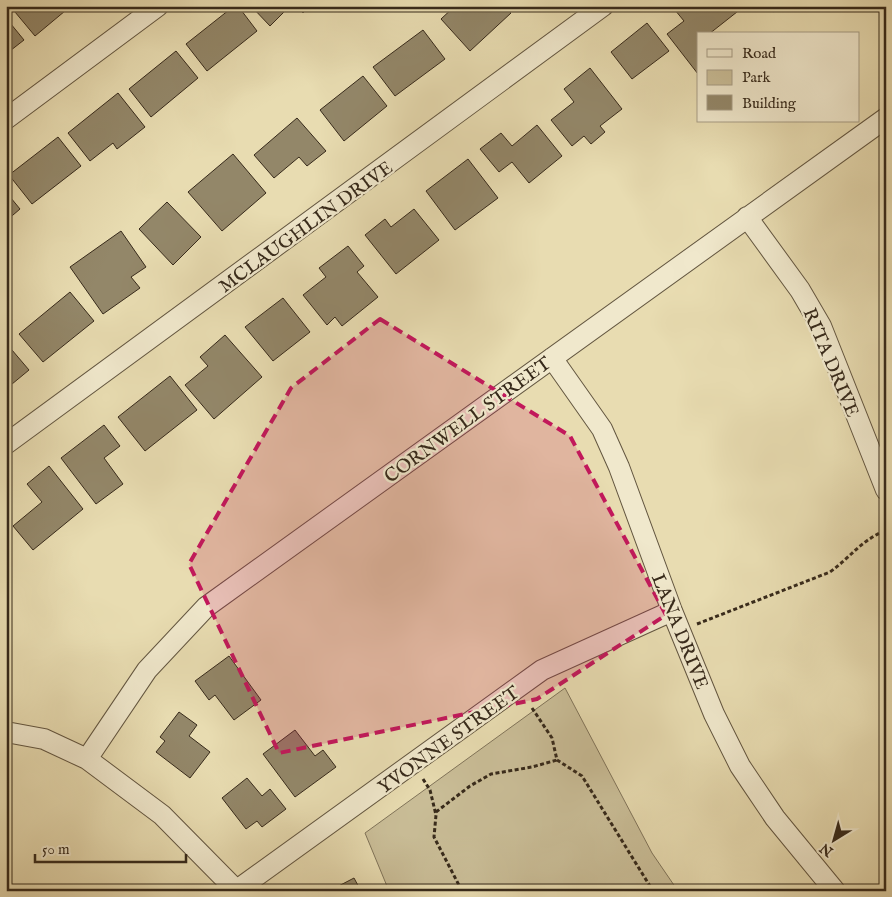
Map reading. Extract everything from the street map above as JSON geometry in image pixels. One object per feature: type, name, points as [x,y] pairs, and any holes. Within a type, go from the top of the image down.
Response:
[{"type":"street","points":[[6,119],[158,6]]},
{"type":"street","name":"MCLAUGHLIN DRIVE","points":[[6,444],[603,6]]},
{"type":"street","name":"CORNWELL STREET","points":[[87,760],[147,670],[206,607],[886,118]]},
{"type":"street","name":"RITA DRIVE","points":[[747,217],[800,290],[821,326],[886,490]]},
{"type":"street","name":"LANA DRIVE","points":[[552,358],[602,429],[619,467],[680,631],[714,714],[740,766],[775,818],[835,891]]},
{"type":"street","name":"YVONNE STREET","points":[[237,890],[542,670],[672,611]]},
{"type":"street","points":[[6,732],[44,739],[87,760],[162,815],[237,890]]},
{"type":"path","points":[[680,631],[830,572],[844,561],[856,546],[886,530]]},
{"type":"path","points":[[532,708],[552,738],[557,760],[582,776],[653,891]]},
{"type":"path","points":[[435,812],[470,786],[491,774],[557,760]]},
{"type":"path","points":[[413,764],[430,790],[435,812],[434,837],[462,891]]},
{"type":"highlighted area","points":[[380,319],[570,436],[666,615],[537,699],[279,753],[189,564],[291,388]]},
{"type":"green space","points":[[565,688],[652,853],[678,891],[389,891],[365,833]]},
{"type":"building","points":[[10,6],[71,6],[35,36]]},
{"type":"building","points":[[234,6],[238,6],[257,31],[207,71],[186,44]]},
{"type":"building","points":[[251,6],[290,6],[270,26]]},
{"type":"building","points":[[296,6],[310,6],[303,13]]},
{"type":"building","points":[[455,6],[504,6],[511,13],[470,51],[441,19]]},
{"type":"building","points":[[680,6],[740,6],[742,8],[712,32],[697,32],[697,73],[667,34],[684,21],[675,10]]},
{"type":"building","points":[[767,6],[780,6],[773,12]]},
{"type":"building","points":[[6,18],[24,40],[6,54]]},
{"type":"building","points":[[647,23],[669,51],[632,79],[611,52]]},
{"type":"building","points":[[423,30],[445,59],[395,96],[373,67]]},
{"type":"building","points":[[176,51],[198,78],[151,117],[129,89]]},
{"type":"building","points":[[590,68],[622,109],[600,126],[605,132],[591,144],[584,136],[572,146],[551,120],[574,102],[564,89]]},
{"type":"building","points":[[363,76],[387,106],[344,141],[320,110]]},
{"type":"building","points":[[118,93],[145,127],[117,149],[113,143],[90,161],[68,133]]},
{"type":"building","points":[[297,118],[326,151],[307,166],[299,157],[274,178],[254,155]]},
{"type":"building","points":[[537,125],[562,156],[529,183],[512,162],[499,172],[480,149],[501,133],[512,146]]},
{"type":"building","points":[[58,137],[81,166],[32,204],[9,175]]},
{"type":"building","points":[[233,154],[266,193],[222,231],[188,192]]},
{"type":"building","points":[[468,159],[498,198],[455,230],[426,191]]},
{"type":"building","points":[[6,192],[20,209],[6,221]]},
{"type":"building","points":[[167,202],[201,237],[173,265],[139,229]]},
{"type":"building","points":[[414,209],[439,240],[396,274],[365,235],[385,219],[391,227]]},
{"type":"building","points":[[121,231],[146,267],[131,277],[140,288],[103,314],[70,267]]},
{"type":"building","points":[[348,246],[364,266],[357,272],[378,297],[342,326],[335,317],[327,325],[303,295],[326,277],[319,268]]},
{"type":"building","points":[[70,292],[94,321],[43,362],[19,334]]},
{"type":"building","points":[[283,298],[310,332],[273,361],[245,327]]},
{"type":"building","points":[[225,335],[262,377],[214,419],[185,385],[208,366],[200,357]]},
{"type":"building","points":[[6,343],[29,370],[6,389]]},
{"type":"building","points":[[170,376],[197,410],[145,451],[118,417]]},
{"type":"building","points":[[104,425],[120,446],[104,458],[123,484],[96,504],[61,458]]},
{"type":"building","points":[[49,466],[83,509],[33,550],[13,526],[42,502],[27,484]]},
{"type":"building","points":[[229,656],[261,700],[234,720],[215,695],[209,700],[195,681]]},
{"type":"building","points":[[179,712],[197,725],[189,736],[210,752],[190,778],[156,752],[165,741],[160,737]]},
{"type":"building","points":[[295,730],[315,756],[323,750],[336,767],[295,797],[263,754]]},
{"type":"building","points":[[247,778],[262,796],[270,789],[286,809],[262,827],[257,821],[246,829],[222,798]]},
{"type":"building","points":[[354,878],[361,891],[329,891]]}]
